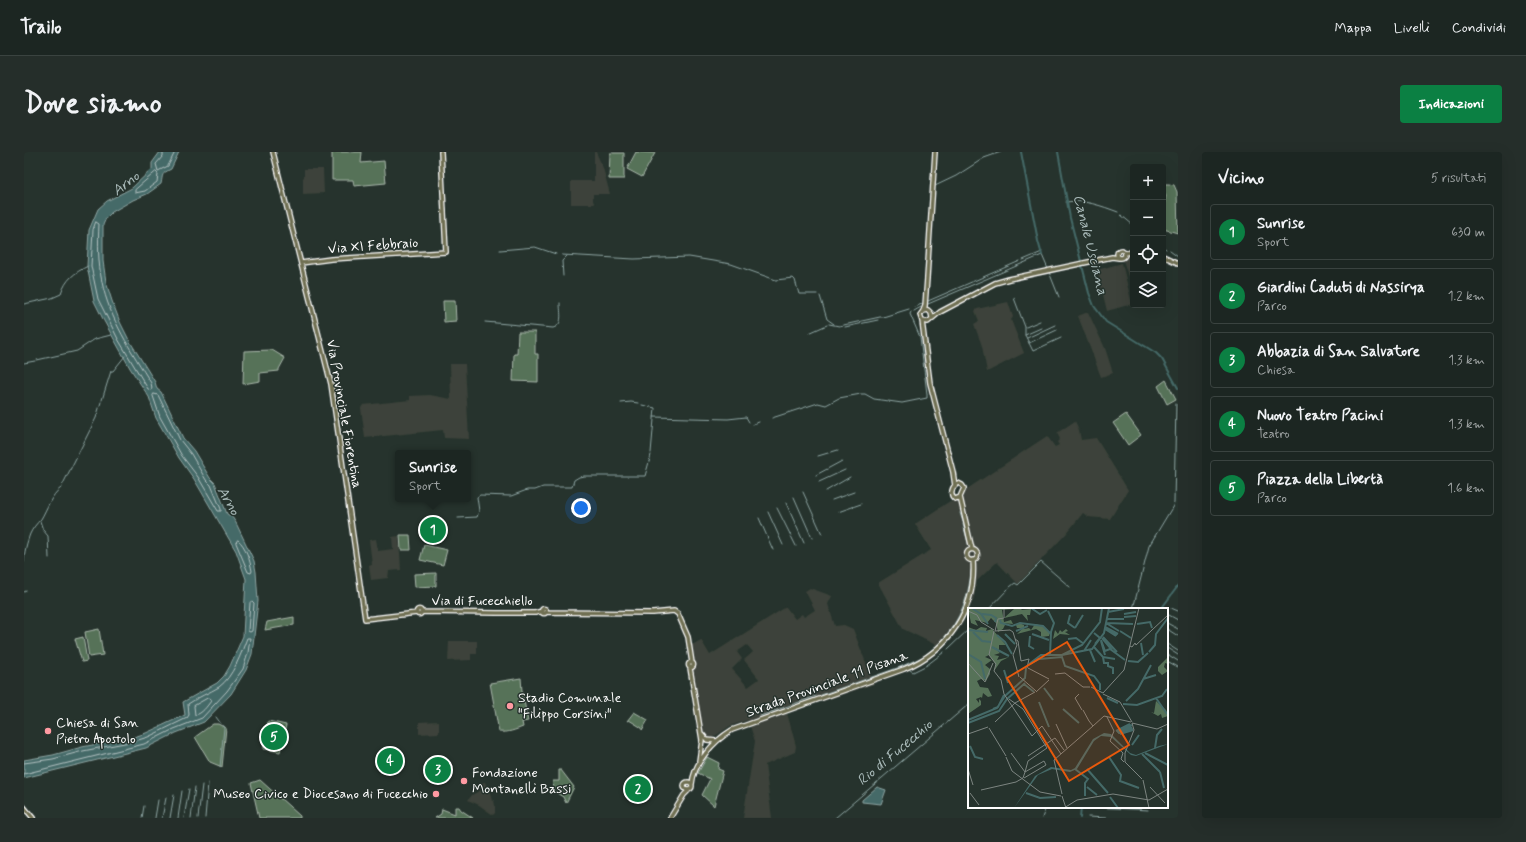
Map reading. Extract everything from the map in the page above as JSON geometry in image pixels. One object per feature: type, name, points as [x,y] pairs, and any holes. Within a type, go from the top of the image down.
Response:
[{"type":"main road","name":"Via Provinciale Fiorentina","points":[[273,152],[331,384],[365,619]]},
{"type":"main road","name":"Via XI Febbraio","points":[[301,263],[331,259],[446,252],[441,152]]},
{"type":"main road","points":[[935,152],[925,301],[923,311],[920,316],[922,321],[928,322],[940,312],[995,283],[1096,260],[1112,257],[1123,258],[1125,253]]},
{"type":"main road","points":[[1112,257],[1120,250],[1124,251],[1125,253],[1130,252]]},
{"type":"main road","points":[[1117,253],[1119,258]]},
{"type":"main road","points":[[1166,257],[1178,263]]},
{"type":"main road","points":[[925,301],[932,318]]},
{"type":"main road","points":[[923,311],[940,312]]},
{"type":"main road","name":"Strada Provinciale 11 Pisana","points":[[922,321],[925,334],[930,383],[956,484],[951,496],[958,499],[960,503],[972,549],[976,550],[978,554],[977,558],[973,560]]},
{"type":"main road","name":"Strada Provinciale 11 Pisana","points":[[925,334],[928,322]]},
{"type":"main road","name":"Strada Provinciale 11 Pisana","points":[[956,484],[962,485],[964,488],[958,499]]},
{"type":"main road","name":"Strada Provinciale 11 Pisana","points":[[972,549],[968,551],[967,556],[969,559],[973,560]]},
{"type":"main road","name":"Strada Provinciale 11 Pisana","points":[[670,818],[687,789],[692,787],[690,783],[692,778],[710,748],[716,741],[732,730],[904,669],[931,655],[950,636],[962,617],[973,586],[973,560]]},
{"type":"main road","name":"Via di Fucecchiello","points":[[365,619],[417,613],[418,609],[422,612],[497,613],[652,613],[670,610],[678,614],[688,637],[700,731]]},
{"type":"main road","points":[[700,731],[707,740],[710,748]]},
{"type":"main road","points":[[697,769],[702,744],[700,731]]},
{"type":"main road","points":[[707,740],[716,741]]},
{"type":"main road","points":[[702,744],[706,748],[710,748]]},
{"type":"main road","name":"Strada Provinciale 11 Pisana","points":[[687,789],[684,784],[690,783]]},
{"type":"main road","points":[[24,807],[33,818]]},
{"type":"shaded area","points":[[594,152],[596,152],[603,168],[610,194],[593,194],[593,201],[595,204],[571,204],[571,181],[594,181]]},
{"type":"shaded area","points":[[304,169],[323,169],[324,193],[303,194]]},
{"type":"shaded area","points":[[1130,255],[1130,276],[1128,276],[1123,260]]},
{"type":"shaded area","points":[[1122,263],[1130,296],[1130,305],[1107,311],[1097,270]]},
{"type":"shaded area","points":[[1008,302],[1013,317],[1011,320],[1024,353],[987,372],[982,346],[974,324],[979,321],[975,311],[977,309]]},
{"type":"shaded area","points":[[1088,312],[1105,348],[1113,373],[1101,377],[1078,316]]},
{"type":"shaded area","points":[[450,364],[465,364],[469,439],[444,438],[443,430],[365,438],[361,408],[363,405],[410,400],[410,396],[430,395],[451,399]]},
{"type":"shaded area","points":[[1075,421],[1081,440],[1096,438],[1128,490],[1110,519],[1088,517],[1083,513],[1066,534],[1018,584],[997,562],[977,581],[974,598],[959,629],[942,648],[903,629],[878,583],[931,550],[915,524],[950,501],[957,502],[962,499],[967,489],[1047,436],[1055,447],[1059,445],[1057,442],[1060,439],[1057,433]]},
{"type":"shaded area","points":[[399,536],[401,570],[389,571],[388,578],[371,580],[369,565],[372,564],[369,540],[376,539],[378,551],[393,549],[392,537]]},
{"type":"shaded area","points":[[810,588],[832,596],[828,604],[835,626],[844,625],[853,629],[874,684],[787,713],[796,746],[795,752],[765,765],[772,818],[743,818],[755,741],[748,720],[730,726],[712,738],[705,736],[702,732],[693,684],[693,672],[695,666],[693,661],[692,645],[701,640],[710,655],[786,607],[795,619],[802,614],[804,617],[815,610],[805,591]],"holes":[[[747,645],[753,652],[744,660],[759,679],[748,687],[732,669],[742,659],[737,652]]]},
{"type":"shaded area","points":[[449,641],[477,641],[477,654],[471,654],[471,660],[448,661]]},
{"type":"shaded area","points":[[439,721],[439,733],[419,734],[419,722]]},
{"type":"shaded area","points":[[485,782],[487,788],[489,788],[492,801],[494,800],[495,813],[493,815],[479,805],[468,800],[472,795],[481,790],[479,784]]},
{"type":"green space","points":[[332,152],[362,152],[361,163],[384,161],[386,183],[354,186],[353,180],[332,180]]},
{"type":"green space","points":[[636,152],[655,153],[642,177],[627,169]]},
{"type":"green space","points":[[610,153],[624,153],[624,179],[609,179]]},
{"type":"green space","points":[[1166,184],[1174,185],[1177,192],[1178,233],[1166,230]]},
{"type":"green space","points":[[443,301],[455,301],[456,321],[444,322]]},
{"type":"green space","points":[[518,332],[535,332],[535,354],[538,354],[538,382],[513,381],[514,354],[517,354]]},
{"type":"green space","points":[[272,350],[285,358],[279,371],[260,373],[260,381],[243,384],[244,351]]},
{"type":"green space","points":[[1166,380],[1176,399],[1167,404],[1158,386]]},
{"type":"green space","points":[[1126,414],[1141,435],[1128,445],[1113,423]]},
{"type":"green space","points":[[400,535],[410,535],[411,550],[401,550]]},
{"type":"green space","points":[[424,545],[447,550],[443,565],[420,560]]},
{"type":"green space","points":[[436,573],[436,586],[415,587],[414,574]]},
{"type":"green space","points":[[294,617],[294,625],[265,630],[267,622]]},
{"type":"green space","points":[[99,629],[103,655],[89,657],[85,632]]},
{"type":"green space","points":[[83,637],[87,661],[82,662],[75,639]]},
{"type":"green space","name":"Stadio Comunale \"Filippo Corsini\"","points":[[521,678],[528,721],[522,722],[523,727],[508,732],[499,732],[490,683]]},
{"type":"green space","points":[[634,712],[648,720],[642,730],[642,728],[629,720],[627,721]]},
{"type":"green space","points":[[268,721],[286,725],[280,752],[263,749]]},
{"type":"green space","points":[[213,724],[218,724],[226,728],[222,767],[210,762],[195,737]]},
{"type":"green space","points":[[707,757],[719,763],[718,769],[723,771],[714,806],[702,795],[710,779],[698,773]]},
{"type":"green space","points":[[559,770],[561,770],[574,787],[566,803],[563,797],[552,790],[553,781],[559,781]]},
{"type":"green space","points":[[632,778],[651,787],[645,799],[626,791]]},
{"type":"green space","points":[[260,780],[300,816],[300,818],[259,818],[251,783]]},
{"type":"green space","points":[[455,807],[459,807],[473,818],[435,818],[441,814],[442,809],[455,814]]},
{"type":"water","name":"Arno","points":[[160,152],[179,152],[171,169],[163,175],[161,184],[147,194],[112,212],[106,218],[103,225],[103,261],[106,282],[120,322],[129,340],[155,382],[157,389],[161,392],[183,438],[194,451],[210,478],[215,483],[227,514],[232,517],[236,523],[254,561],[258,601],[252,654],[246,670],[231,694],[204,722],[176,733],[146,748],[24,778],[24,760],[134,737],[185,715],[183,702],[217,683],[224,676],[243,636],[246,579],[236,551],[156,418],[149,397],[130,368],[104,321],[94,301],[87,266],[89,230],[98,209],[107,201],[132,188],[152,169],[152,163]]},
{"type":"water","points":[[877,787],[886,790],[881,804],[862,802],[862,800]]},
{"type":"waterway","points":[[935,186],[956,176],[984,158],[1001,152]]},
{"type":"waterway","points":[[1021,152],[1042,255]]},
{"type":"waterway","name":"Canale Usciana","points":[[1058,152],[1070,218],[1089,293],[1094,306],[1106,322],[1156,353],[1162,359],[1178,388]]},
{"type":"waterway","points":[[1066,202],[1086,202],[1118,212]]},
{"type":"waterway","points":[[1121,215],[1130,222]]},
{"type":"waterway","points":[[500,250],[535,247],[556,254]]},
{"type":"waterway","points":[[1170,250],[1178,256]]},
{"type":"waterway","points":[[1023,260],[1042,252]]},
{"type":"waterway","points":[[562,255],[634,259],[689,257],[731,264],[776,280],[793,278],[799,294],[817,294]]},
{"type":"waterway","points":[[928,304],[1042,255],[1048,269]]},
{"type":"waterway","points":[[563,276],[562,261],[567,256]]},
{"type":"waterway","points":[[928,301],[1020,261]]},
{"type":"waterway","points":[[24,304],[52,298],[61,294],[68,280],[88,266]]},
{"type":"waterway","points":[[1049,272],[1059,297]]},
{"type":"waterway","points":[[820,296],[827,319],[834,324]]},
{"type":"waterway","points":[[1014,298],[1025,327],[1025,335],[1033,351],[1061,338]]},
{"type":"waterway","points":[[485,322],[553,328],[559,324],[560,321],[560,303]]},
{"type":"waterway","points":[[914,307],[922,304]]},
{"type":"waterway","points":[[914,311],[921,307]]},
{"type":"waterway","points":[[829,324],[839,326],[883,317],[909,309]]},
{"type":"waterway","points":[[772,418],[818,403],[826,405],[839,398],[861,394],[865,394],[874,399],[902,403],[927,398],[920,337],[910,314],[911,312]]},
{"type":"waterway","points":[[845,327],[878,320]]},
{"type":"waterway","points":[[1026,327],[1040,321]]},
{"type":"waterway","points":[[809,333],[827,325]]},
{"type":"waterway","points":[[1027,338],[1055,325]]},
{"type":"waterway","points":[[1025,335],[1041,328]]},
{"type":"waterway","points":[[1029,343],[1057,330]]},
{"type":"waterway","points":[[37,360],[77,351],[95,339],[111,335]]},
{"type":"waterway","points":[[102,400],[111,371],[113,371],[125,356]]},
{"type":"waterway","points":[[24,363],[35,361]]},
{"type":"waterway","points":[[62,486],[96,418],[101,402]]},
{"type":"waterway","points":[[621,403],[638,403]]},
{"type":"waterway","name":"Rio di Fucecchio","points":[[1133,608],[1149,546],[1174,502],[1176,403]]},
{"type":"waterway","points":[[642,405],[655,408],[651,453]]},
{"type":"waterway","points":[[654,417],[728,419],[746,417],[749,422]]},
{"type":"waterway","points":[[753,424],[759,422]]},
{"type":"waterway","points":[[818,456],[838,450]]},
{"type":"waterway","points":[[458,518],[477,517],[479,511],[477,497],[480,495],[511,496],[527,490],[535,490],[543,487],[572,487],[574,480],[584,476],[645,476],[651,455]]},
{"type":"waterway","points":[[816,475],[842,461]]},
{"type":"waterway","points":[[819,482],[845,470]]},
{"type":"waterway","points":[[826,491],[850,477]]},
{"type":"waterway","points":[[24,561],[31,532],[41,519],[52,498],[61,488]]},
{"type":"waterway","points":[[803,492],[822,534]]},
{"type":"waterway","points":[[832,500],[854,492]]},
{"type":"waterway","points":[[794,497],[812,538]]},
{"type":"waterway","points":[[786,503],[804,543]]},
{"type":"waterway","points":[[838,512],[861,504]]},
{"type":"waterway","points":[[777,508],[796,546]]},
{"type":"waterway","points":[[768,512],[783,545]]},
{"type":"waterway","points":[[960,513],[963,522]]},
{"type":"waterway","points":[[759,518],[773,550]]},
{"type":"waterway","points":[[40,521],[43,530],[48,536],[49,558]]},
{"type":"waterway","points":[[963,524],[969,547]]},
{"type":"waterway","points":[[1010,587],[1015,583],[1018,585],[1041,562],[1070,587]]},
{"type":"waterway","points":[[937,645],[951,629],[961,611],[968,591],[971,570]]},
{"type":"waterway","points":[[1162,608],[1178,586]]},
{"type":"waterway","points":[[990,608],[1008,589]]},
{"type":"waterway","points":[[1171,608],[1178,611]]},
{"type":"waterway","points":[[1168,615],[1178,620]]},
{"type":"waterway","points":[[1168,624],[1178,629]]},
{"type":"waterway","points":[[948,649],[968,630]]},
{"type":"waterway","points":[[1168,630],[1178,636]]},
{"type":"waterway","points":[[1168,645],[1178,651]]},
{"type":"waterway","points":[[923,657],[935,647]]},
{"type":"waterway","points":[[1168,649],[1178,655]]},
{"type":"waterway","points":[[910,670],[913,672],[927,665],[944,652]]},
{"type":"waterway","points":[[1168,655],[1178,661]]},
{"type":"waterway","points":[[821,695],[900,667],[920,658]]},
{"type":"waterway","points":[[1168,662],[1178,667]]},
{"type":"waterway","points":[[760,716],[816,696]]},
{"type":"waterway","name":"Rio di Fucecchio","points":[[835,818],[968,705]]},
{"type":"waterway","points":[[216,717],[224,728],[220,767]]},
{"type":"waterway","points":[[205,818],[208,783]]},
{"type":"waterway","points":[[198,818],[202,785]]},
{"type":"waterway","points":[[191,818],[195,787]]},
{"type":"waterway","points":[[184,818],[189,789]]},
{"type":"waterway","points":[[178,818],[182,791]]},
{"type":"waterway","points":[[170,818],[174,795]]},
{"type":"waterway","points":[[162,818],[166,798]]},
{"type":"waterway","points":[[155,818],[158,800]]},
{"type":"waterway","points":[[142,818],[144,806]]},
{"type":"waterway","points":[[1042,818],[1046,808]]},
{"type":"waterway","points":[[1080,818],[1081,808]]},
{"type":"waterway","points":[[1109,808],[1148,810]]},
{"type":"waterway","points":[[1088,817],[1106,818]]},
{"type":"place","name":"Sunrise","points":[[433,530]]},
{"type":"place","name":"Stadio Comunale \"Filippo Corsini\"","points":[[510,706]]},
{"type":"place","name":"Chiesa di San Pietro Apostolo","points":[[48,731]]},
{"type":"place","name":"Piazza della Libertà","points":[[274,737]]},
{"type":"place","name":"Nuovo Teatro Pacini","points":[[390,761]]},
{"type":"place","name":"Abbazia di San Salvatore","points":[[438,770]]},
{"type":"place","name":"Fondazione Montanelli Bassi","points":[[464,781]]},
{"type":"place","name":"Giardini Caduti di Nassirya","points":[[638,789]]},
{"type":"place","name":"Museo Civico e Diocesano di Fucecchio","points":[[436,794]]}]
